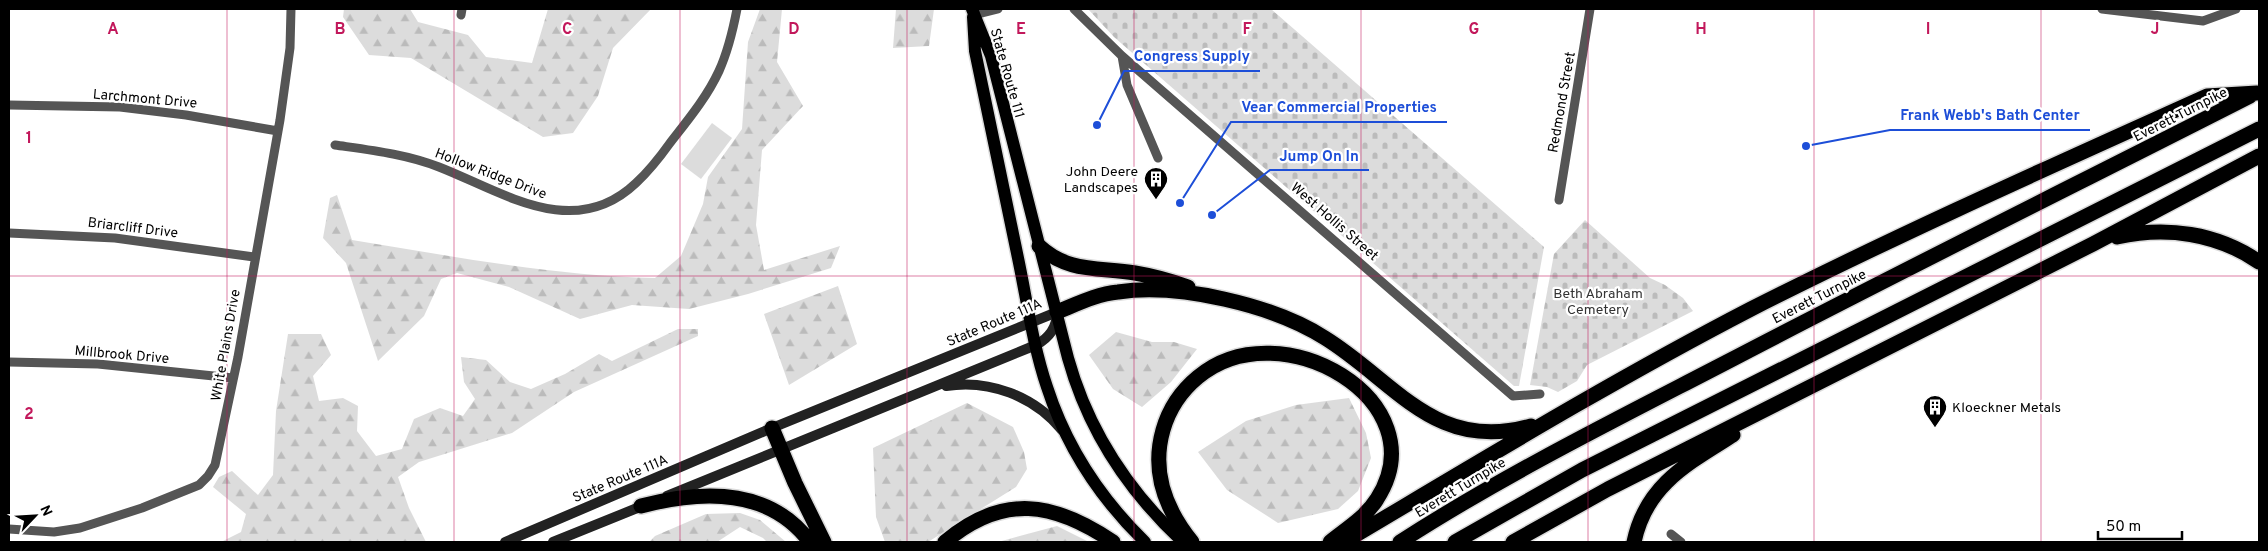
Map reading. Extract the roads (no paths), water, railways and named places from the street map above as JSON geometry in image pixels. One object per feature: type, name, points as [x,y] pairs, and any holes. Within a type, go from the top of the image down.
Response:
[{"type":"highway","points":[[1344,542],[1564,411],[1752,309],[1836,267],[2207,96],[2258,92]]},
{"type":"highway","name":"Everett Turnpike","points":[[1400,542],[1482,491],[1561,448],[1821,313],[2258,92]]},
{"type":"highway","points":[[1455,542],[1590,466],[2259,130]]},
{"type":"highway","points":[[1513,542],[1623,482],[2094,244],[2259,156]]},
{"type":"highway","points":[[2094,244],[2140,233],[2188,234],[2225,244],[2259,262]]},
{"type":"highway","points":[[1039,246],[1052,258],[1067,265],[1146,275],[1168,280],[1220,299],[1270,312],[1306,327],[1343,350],[1415,408],[1450,425],[1475,431],[1512,430],[1532,426],[1564,411]]},
{"type":"highway","points":[[1057,312],[1101,295],[1131,290],[1168,291],[1220,299]]},
{"type":"highway","points":[[1192,542],[1174,518],[1162,489],[1158,458],[1164,426],[1178,398],[1205,371],[1232,358],[1261,352],[1302,357],[1330,368],[1351,381],[1364,394],[1384,425],[1390,446],[1390,463],[1382,492],[1369,510],[1330,542]]},
{"type":"highway","points":[[1634,542],[1641,519],[1648,505],[1660,488],[1674,474],[1690,462],[1826,378]]},
{"type":"highway","points":[[772,428],[824,542]]},
{"type":"highway","points":[[641,506],[698,495],[725,495],[743,498],[765,505],[781,514],[795,525],[810,542]]},
{"type":"highway","points":[[945,542],[964,527],[979,519],[1000,512],[1024,508],[1061,513],[1086,525],[1113,542]]},
{"type":"main road","name":"State Route 111","points":[[974,11],[991,56],[1072,374],[1098,434],[1133,488],[1150,509],[1183,542]]},
{"type":"main road","name":"State Route 111","points":[[974,11],[975,51],[1031,322],[1049,394],[1067,436],[1101,492],[1145,542]]},
{"type":"main road","name":"State Route 111A","points":[[505,542],[772,428],[1057,312],[1057,320],[1052,332],[1036,345],[553,542]]},
{"type":"main road","points":[[918,393],[966,384],[994,387],[1034,406],[1055,422],[1067,436]]},
{"type":"street","name":"White Plains Drive","points":[[9,529],[54,532],[80,528],[142,508],[199,485],[208,476],[219,452],[278,131],[290,48],[291,9]]},
{"type":"street","name":"Hollow Ridge Drive","points":[[335,144],[420,161],[544,209],[571,212],[597,207],[621,195],[636,183],[657,160],[703,99],[725,58],[738,9]]},
{"type":"street","points":[[974,11],[998,9]]},
{"type":"street","name":"West Hollis Street","points":[[1074,9],[1122,56],[1513,396],[1540,394]]},
{"type":"street","name":"Redmond Street","points":[[1559,200],[1590,9]]},
{"type":"street","points":[[2102,9],[2195,21],[2210,20],[2236,9]]},
{"type":"street","points":[[1122,56],[1127,86],[1158,158]]},
{"type":"street","name":"Larchmont Drive","points":[[9,105],[120,107],[186,114],[278,131]]},
{"type":"street","name":"Briarcliff Drive","points":[[9,233],[115,238],[254,257]]},
{"type":"street","name":"Millbrook Drive","points":[[9,362],[98,364],[233,378]]},
{"type":"street","points":[[1671,534],[1680,542]]},
{"type":"place","name":"Congress Supply","points":[[1097,125]]},
{"type":"place","name":"Frank Webb's Bath Center","points":[[1806,146]]},
{"type":"place","name":"John Deere Landscapes","points":[[1156,200]]},
{"type":"place","name":"Vear Commercial Properties","points":[[1180,203]]},
{"type":"place","name":"Jump On In","points":[[1212,215]]},
{"type":"place","name":"Kloeckner Metals","points":[[1935,428]]},
{"type":"park label","name":"Beth Abraham Cemetery","points":[[1598,302]]}]
